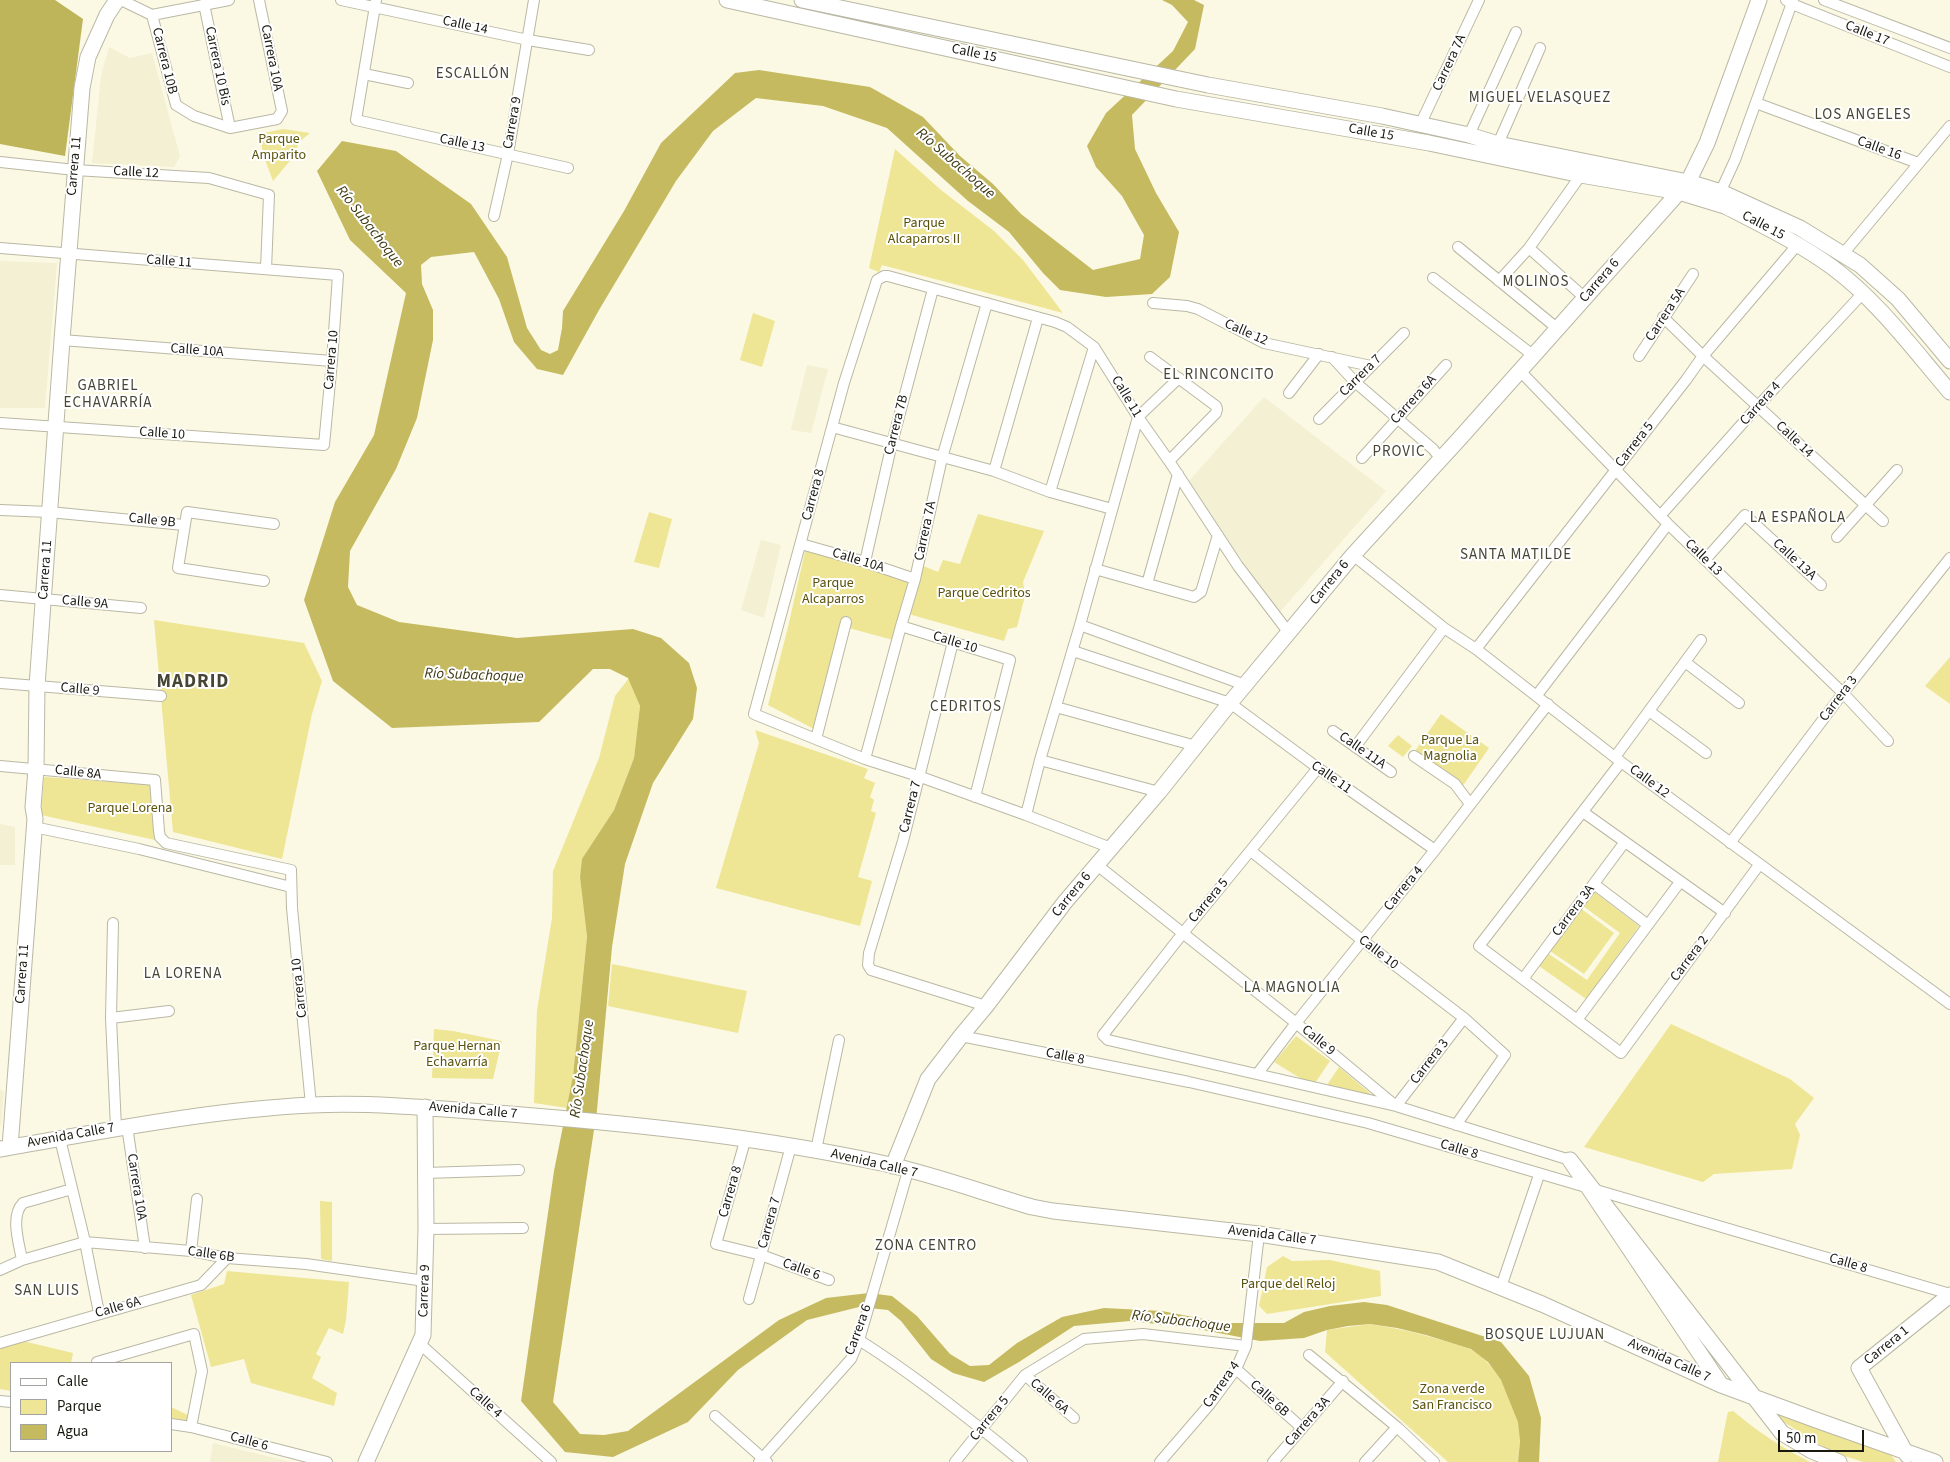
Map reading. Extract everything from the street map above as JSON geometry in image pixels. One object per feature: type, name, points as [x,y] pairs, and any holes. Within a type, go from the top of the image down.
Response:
[{"type":"street","points":[[119,0],[152,16],[228,0]]},
{"type":"street","name":"Carrera 11","points":[[5,1148],[34,827],[37,686],[68,254],[82,88],[88,57],[107,16],[119,0]]},
{"type":"street","name":"Carrera 10A","points":[[230,128],[277,119],[282,111],[259,0]]},
{"type":"street","name":"Calle 14","points":[[341,0],[376,4],[528,40],[589,50]]},
{"type":"street","name":"Carrera 9","points":[[494,216],[508,154],[534,0]]},
{"type":"street","name":"Calle 15","points":[[727,0],[1176,99],[1429,143],[1581,175],[1684,187]]},
{"type":"street","name":"Calle 15","points":[[802,0],[1208,85],[1382,116],[1684,187],[1800,228],[1860,265],[1898,299],[1950,361]]},
{"type":"street","name":"Carrera 7A","points":[[1420,125],[1479,0]]},
{"type":"street","name":"Carrera 6","points":[[893,1166],[928,1078],[986,1006],[1065,902],[1160,792],[1230,703],[1353,555],[1442,459],[1684,187],[1707,143],[1759,0]]},
{"type":"street","name":"Calle 17","points":[[1824,0],[1950,48]]},
{"type":"street","points":[[1718,198],[1756,103],[1790,1]]},
{"type":"street","name":"Calle 17","points":[[1790,1],[1950,67]]},
{"type":"street","name":"Carrera 10 Bis","points":[[204,4],[230,128]]},
{"type":"street","points":[[376,4],[364,74],[408,83]]},
{"type":"street","name":"Carrera 10B","points":[[152,16],[176,105],[194,116],[230,128]]},
{"type":"street","points":[[1469,135],[1516,32]]},
{"type":"street","points":[[979,55],[985,38]]},
{"type":"street","points":[[1498,144],[1540,48]]},
{"type":"street","name":"Calle 13","points":[[364,74],[356,120],[568,168]]},
{"type":"street","points":[[1200,103],[1208,85]]},
{"type":"street","name":"Calle 16","points":[[1756,103],[1918,163]]},
{"type":"street","points":[[1843,254],[1950,126]]},
{"type":"street","name":"Calle 12","points":[[0,162],[75,170],[209,178],[269,195],[266,269]]},
{"type":"street","points":[[1499,281],[1529,248],[1581,175]]},
{"type":"street","name":"Calle 15","points":[[1718,198],[1725,206],[1798,244],[1833,268],[1863,293],[1883,313],[1950,392]]},
{"type":"street","name":"Carrera 5","points":[[1476,649],[1703,356],[1798,244]]},
{"type":"street","points":[[1458,247],[1558,329]]},
{"type":"street","name":"Calle 11","points":[[0,248],[338,275]]},
{"type":"street","points":[[1529,248],[1585,298]]},
{"type":"street","name":"Carrera 5A","points":[[1639,356],[1693,274]]},
{"type":"street","name":"Carrera 10","points":[[324,445],[338,275]]},
{"type":"street","name":"Calle 11","points":[[880,278],[888,276],[1067,327],[1094,347],[1138,418],[1169,460],[1238,566],[1289,633]]},
{"type":"street","name":"Carrera 8","points":[[816,739],[754,714],[832,427],[872,294],[877,280],[880,278]]},
{"type":"street","points":[[1433,278],[1534,356]]},
{"type":"street","name":"Carrera 7B","points":[[865,562],[892,443],[933,289]]},
{"type":"street","name":"Carrera 4","points":[[1660,516],[1758,406],[1863,293]]},
{"type":"street","name":"Carrera 7A","points":[[865,760],[900,626],[915,579],[942,458],[987,303]]},
{"type":"street","name":"Calle 12","points":[[1153,304],[1187,306],[1198,309],[1264,343],[1371,366]]},
{"type":"street","name":"Calle 14","points":[[1663,317],[1883,521]]},
{"type":"street","points":[[994,471],[1038,318]]},
{"type":"street","name":"Carrera 7","points":[[1319,419],[1404,333]]},
{"type":"street","name":"Calle 10A","points":[[62,340],[332,361]]},
{"type":"street","points":[[1050,492],[1094,347]]},
{"type":"street","points":[[1288,393],[1319,354]]},
{"type":"street","points":[[1150,357],[1218,409],[1169,460]]},
{"type":"street","points":[[1332,357],[1355,382],[1398,418],[1442,459]]},
{"type":"street","name":"Carrera 6A","points":[[1362,458],[1446,365]]},
{"type":"street","name":"Calle 13","points":[[1520,371],[1660,516],[1843,693],[1888,741]]},
{"type":"street","points":[[1026,815],[1138,418],[1179,378]]},
{"type":"street","name":"Calle 10","points":[[0,423],[324,445]]},
{"type":"street","points":[[832,427],[994,471],[1050,492],[1112,509]]},
{"type":"street","points":[[1837,537],[1897,470]]},
{"type":"street","points":[[1147,584],[1178,474]]},
{"type":"street","name":"Calle 9B","points":[[0,510],[49,512],[184,524],[187,512],[274,524]]},
{"type":"street","name":"Calle 13A","points":[[1705,560],[1745,515],[1821,585]]},
{"type":"street","points":[[184,524],[178,568],[264,581]]},
{"type":"street","points":[[1537,695],[1668,524]]},
{"type":"street","points":[[1095,569],[1194,597],[1198,595],[1218,535]]},
{"type":"street","name":"Calle 10A","points":[[801,544],[865,562],[915,579]]},
{"type":"street","name":"Calle 12","points":[[1353,555],[1444,628],[1476,649],[1618,759],[1950,1004]]},
{"type":"street","name":"Carrera 3","points":[[1730,843],[1843,693],[1950,558]]},
{"type":"street","name":"Calle 9A","points":[[0,595],[141,608]]},
{"type":"street","points":[[846,622],[816,739],[865,760],[918,776],[1111,848]]},
{"type":"street","points":[[1080,624],[1245,685]]},
{"type":"street","name":"Calle 10","points":[[900,626],[1010,660],[975,797]]},
{"type":"street","points":[[1355,747],[1444,628]]},
{"type":"street","points":[[1680,882],[1578,1020],[1479,946],[1583,812],[1649,711],[1701,640]]},
{"type":"street","name":"Carrera 7","points":[[953,642],[903,840],[869,953],[868,965],[872,970],[986,1006]]},
{"type":"street","name":"Calle 11","points":[[1072,651],[1230,703],[1318,768],[1435,850]]},
{"type":"street","points":[[1685,662],[1739,703]]},
{"type":"street","name":"Calle 9","points":[[0,683],[161,696]]},
{"type":"street","name":"Carrera 4","points":[[1258,1073],[1548,704]]},
{"type":"street","points":[[1056,707],[1196,746]]},
{"type":"street","points":[[1649,711],[1706,753]]},
{"type":"street","name":"Calle 11A","points":[[1333,731],[1391,772]]},
{"type":"street","points":[[1414,756],[1455,784],[1470,804]]},
{"type":"street","points":[[1040,760],[1160,792]]},
{"type":"street","name":"Calle 8A","points":[[0,766],[155,780],[158,831],[160,837],[166,843],[291,870]]},
{"type":"street","name":"Carrera 5","points":[[1258,1073],[1108,1040],[1103,1035],[1183,933],[1318,768]]},
{"type":"street","points":[[1583,812],[1725,913]]},
{"type":"street","points":[[34,827],[139,849],[291,887]]},
{"type":"street","name":"Carrera 3A","points":[[1523,979],[1624,843]]},
{"type":"street","name":"Calle 10","points":[[1251,851],[1362,940],[1464,1018],[1505,1055],[1456,1125]]},
{"type":"street","name":"Carrera 2","points":[[1578,1020],[1621,1053],[1759,864]]},
{"type":"street","name":"Calle 9","points":[[1097,865],[1296,1023],[1396,1106],[1570,1160]]},
{"type":"street","name":"Carrera 10","points":[[291,870],[311,1106]]},
{"type":"street","points":[[1594,884],[1648,925]]},
{"type":"street","name":"Carrera 10A","points":[[113,923],[111,1018],[122,1127],[145,1248]]},
{"type":"street","points":[[111,1018],[169,1011]]},
{"type":"street","name":"Carrera 3","points":[[1396,1106],[1464,1018]]},
{"type":"street","name":"Calle 8","points":[[961,1036],[1189,1082],[1368,1123],[1950,1294]]},
{"type":"street","points":[[816,1150],[839,1040]]},
{"type":"street","points":[[1258,1073],[1396,1106]]},
{"type":"street","name":"Avenida Calle 7","points":[[5,1148],[188,1117],[311,1106],[425,1108],[609,1122],[816,1150],[893,1166],[1032,1207],[1053,1211],[1259,1234],[1438,1262],[1721,1385],[1907,1457],[1935,1462]]},
{"type":"street","name":"Carrera 9","points":[[366,1462],[423,1335],[426,1230],[425,1108]]},
{"type":"street","points":[[60,1139],[85,1242],[99,1313]]},
{"type":"street","name":"Carrera 8","points":[[716,1244],[745,1141]]},
{"type":"street","name":"Carrera 7","points":[[748,1299],[791,1146]]},
{"type":"street","name":"Avenida Calle 7","points":[[1570,1160],[1721,1385]]},
{"type":"street","name":"Avenida Calle 7","points":[[1570,1160],[1782,1433],[1812,1451],[1839,1462]]},
{"type":"street","points":[[426,1173],[519,1170]]},
{"type":"street","name":"Carrera 6","points":[[763,1461],[851,1358],[859,1340],[908,1171]]},
{"type":"street","points":[[1501,1288],[1539,1174]]},
{"type":"street","points":[[22,1260],[16,1221],[18,1208],[23,1203],[72,1189]]},
{"type":"street","points":[[191,1251],[197,1199]]},
{"type":"street","points":[[426,1230],[523,1228]]},
{"type":"street","name":"Carrera 4","points":[[1160,1462],[1210,1404],[1236,1369],[1247,1344],[1259,1234]]},
{"type":"street","name":"Calle 6B","points":[[0,1270],[22,1260],[85,1242],[191,1251],[227,1258],[306,1264],[425,1281]]},
{"type":"street","name":"Calle 6","points":[[716,1244],[761,1255],[829,1280]]},
{"type":"street","name":"Calle 6A","points":[[0,1342],[201,1285],[227,1258]]},
{"type":"street","name":"Carrera 1","points":[[1907,1457],[1859,1368],[1950,1294]]},
{"type":"street","points":[[97,1362],[194,1334],[202,1371],[192,1427]]},
{"type":"street","points":[[1025,1375],[1084,1339],[1143,1334],[1247,1344]]},
{"type":"street","points":[[859,1340],[886,1357],[983,1429],[1022,1462]]},
{"type":"street","name":"Calle 4","points":[[419,1343],[551,1462]]},
{"type":"street","points":[[1310,1355],[1398,1427],[1434,1462]]},
{"type":"street","name":"Calle 6B","points":[[1236,1369],[1302,1428]]},
{"type":"street","name":"Carrera 5","points":[[955,1462],[1025,1375]]},
{"type":"street","name":"Calle 6A","points":[[1025,1375],[1074,1418]]},
{"type":"street","name":"Carrera 3A","points":[[1278,1460],[1302,1428],[1344,1381]]},
{"type":"street","points":[[715,1416],[763,1461]]},
{"type":"street","name":"Calle 6","points":[[172,1424],[192,1427],[327,1462]]},
{"type":"street","points":[[1365,1462],[1398,1427]]},
{"type":"shaded area","points":[[0,0],[55,0],[83,19],[65,156],[0,144]]},
{"type":"shaded area","points":[[109,47],[130,58],[152,53],[180,156],[174,167],[92,163],[101,76]]},
{"type":"shaded area","points":[[0,261],[57,263],[45,408],[0,408]]},
{"type":"shaded area","points":[[807,365],[828,369],[811,433],[791,430]]},
{"type":"shaded area","points":[[1264,397],[1386,491],[1279,613],[1187,483]]},
{"type":"shaded area","points":[[761,540],[781,545],[764,618],[741,610]]},
{"type":"shaded area","points":[[0,824],[15,827],[15,865],[0,865]]},
{"type":"shaded area","points":[[0,1090],[4,1091],[1,1126],[0,1126]]},
{"type":"shaded area","points":[[213,1443],[291,1462],[210,1462]]},
{"type":"green space","name":"Parque Amparito","points":[[283,129],[310,133],[299,142],[294,156],[273,181],[264,157],[259,134]]},
{"type":"green space","name":"Parque Alcaparros II","points":[[895,149],[941,190],[994,231],[1023,260],[1063,313],[882,265],[879,272],[869,268]]},
{"type":"green space","points":[[753,313],[775,321],[762,367],[740,360]]},
{"type":"green space","points":[[649,512],[672,519],[659,568],[634,562]]},
{"type":"green space","name":"Parque Cedritos","points":[[978,514],[1044,531],[1023,582],[1025,596],[1017,627],[1008,629],[1004,641],[912,615],[907,610],[921,565],[938,572],[943,560],[960,564]]},
{"type":"green space","name":"Parque Alcaparros","points":[[806,547],[912,580],[893,640],[845,627],[816,730],[768,705]]},
{"type":"green space","points":[[154,620],[304,643],[322,681],[312,714],[282,859],[173,832]]},
{"type":"green space","points":[[1950,657],[1950,704],[1925,686]]},
{"type":"green space","points":[[629,678],[640,706],[634,758],[614,810],[582,860],[580,877],[587,937],[573,1076],[567,1108],[534,1103],[537,1010],[552,918],[553,871],[599,758],[615,696]]},
{"type":"green space","name":"Parque La Magnolia","points":[[1441,714],[1489,748],[1462,787],[1415,751]]},
{"type":"green space","points":[[755,730],[868,769],[864,778],[875,783],[870,797],[874,800],[871,811],[876,813],[858,877],[872,881],[860,926],[716,888],[759,743]]},
{"type":"green space","points":[[1398,735],[1412,746],[1403,757],[1388,746]]},
{"type":"green space","name":"Parque Lorena","points":[[44,777],[155,785],[155,840],[41,815]]},
{"type":"green space","points":[[1593,891],[1639,926],[1586,999],[1539,966],[1549,954],[1587,980],[1620,933],[1583,906]]},
{"type":"green space","points":[[1580,908],[1614,933],[1584,974],[1550,951]]},
{"type":"green space","points":[[612,964],[747,991],[738,1033],[608,1006]]},
{"type":"green space","points":[[1671,1024],[1790,1079],[1814,1098],[1795,1124],[1800,1135],[1792,1169],[1714,1174],[1703,1182],[1584,1147]]},
{"type":"green space","name":"Parque Hernan Echavarría","points":[[434,1029],[502,1041],[493,1079],[432,1078]]},
{"type":"green space","points":[[1296,1036],[1330,1061],[1313,1086],[1274,1062]]},
{"type":"green space","points":[[1339,1067],[1372,1095],[1327,1085]]},
{"type":"green space","points":[[320,1201],[332,1202],[332,1261],[321,1259]]},
{"type":"green space","name":"Parque del Reloj","points":[[1283,1256],[1292,1261],[1330,1260],[1380,1271],[1381,1296],[1267,1314],[1259,1306],[1267,1267]]},
{"type":"green space","points":[[227,1271],[349,1282],[343,1334],[329,1328],[316,1354],[321,1357],[312,1378],[337,1393],[334,1406],[251,1383],[244,1359],[211,1367],[191,1295],[224,1284]]},
{"type":"green space","name":"Zona verde San Francisco","points":[[1370,1324],[1429,1336],[1463,1346],[1479,1354],[1502,1381],[1517,1414],[1520,1434],[1518,1462],[1448,1462],[1325,1352],[1327,1330]]},
{"type":"green space","points":[[2,1336],[73,1353],[71,1362],[10,1362],[10,1391],[0,1389],[0,1343]]},
{"type":"green space","points":[[172,1407],[190,1416],[188,1421],[172,1418]]},
{"type":"green space","points":[[1765,1410],[1891,1455],[1896,1462],[1863,1462],[1829,1451]]},
{"type":"green space","points":[[1733,1411],[1770,1439],[1810,1462],[1718,1462],[1728,1412]]},
{"type":"water","name":"Río Subachoque","points":[[1162,0],[1194,0],[1204,5],[1195,49],[1132,115],[1135,149],[1156,193],[1179,232],[1170,277],[1152,294],[1106,297],[1060,290],[1043,273],[1009,232],[968,201],[887,128],[823,106],[756,98],[713,131],[676,181],[599,310],[563,375],[537,369],[514,342],[499,299],[474,252],[431,257],[421,265],[422,284],[433,310],[433,340],[417,418],[396,469],[350,551],[348,587],[357,605],[399,622],[517,638],[633,629],[661,638],[689,663],[697,688],[693,719],[653,783],[625,864],[612,947],[597,1110],[553,1402],[580,1434],[604,1435],[628,1431],[779,1320],[826,1298],[869,1293],[892,1296],[917,1316],[950,1354],[970,1366],[989,1365],[1017,1343],[1062,1317],[1104,1308],[1162,1311],[1224,1323],[1284,1323],[1304,1312],[1330,1306],[1364,1302],[1387,1305],[1501,1342],[1529,1376],[1541,1418],[1539,1462],[1518,1462],[1520,1441],[1518,1422],[1501,1380],[1488,1362],[1471,1349],[1397,1328],[1370,1324],[1348,1326],[1327,1330],[1304,1338],[1260,1341],[1193,1328],[1130,1321],[1074,1326],[1019,1362],[984,1382],[953,1373],[931,1359],[901,1321],[888,1310],[859,1307],[807,1320],[738,1370],[688,1422],[613,1457],[565,1452],[521,1401],[554,1171],[573,1076],[587,937],[580,877],[582,859],[614,810],[634,758],[640,706],[628,678],[610,669],[593,669],[539,722],[392,728],[333,681],[304,600],[335,502],[374,435],[406,293],[350,240],[317,171],[342,141],[396,151],[471,204],[507,257],[527,328],[541,350],[550,354],[558,350],[563,311],[624,211],[661,143],[735,73],[759,70],[870,87],[923,117],[960,156],[993,184],[1021,214],[1093,270],[1140,259],[1144,235],[1122,196],[1096,167],[1087,146],[1106,113],[1173,51],[1188,22],[1172,5]]},
{"type":"district","name":"ESCALLÓN","points":[[473,75]]},
{"type":"district","name":"MIGUEL VELASQUEZ","points":[[1540,99]]},
{"type":"district","name":"LOS ANGELES","points":[[1863,116]]},
{"type":"district","name":"MOLINOS","points":[[1536,283]]},
{"type":"district","name":"EL RINCONCITO","points":[[1219,376]]},
{"type":"district","name":"GABRIEL ECHAVARRÍA","points":[[108,396]]},
{"type":"district","name":"PROVIC","points":[[1399,453]]},
{"type":"district","name":"LA ESPAÑOLA","points":[[1798,519]]},
{"type":"district","name":"SANTA MATILDE","points":[[1516,556]]},
{"type":"district","name":"MADRID","points":[[193,683]]},
{"type":"district","name":"CEDRITOS","points":[[966,708]]},
{"type":"district","name":"LA LORENA","points":[[183,975]]},
{"type":"district","name":"LA MAGNOLIA","points":[[1292,989]]},
{"type":"district","name":"ZONA CENTRO","points":[[926,1247]]},
{"type":"district","name":"SAN LUIS","points":[[47,1292]]},
{"type":"district","name":"BOSQUE LUJUAN","points":[[1545,1336]]}]
